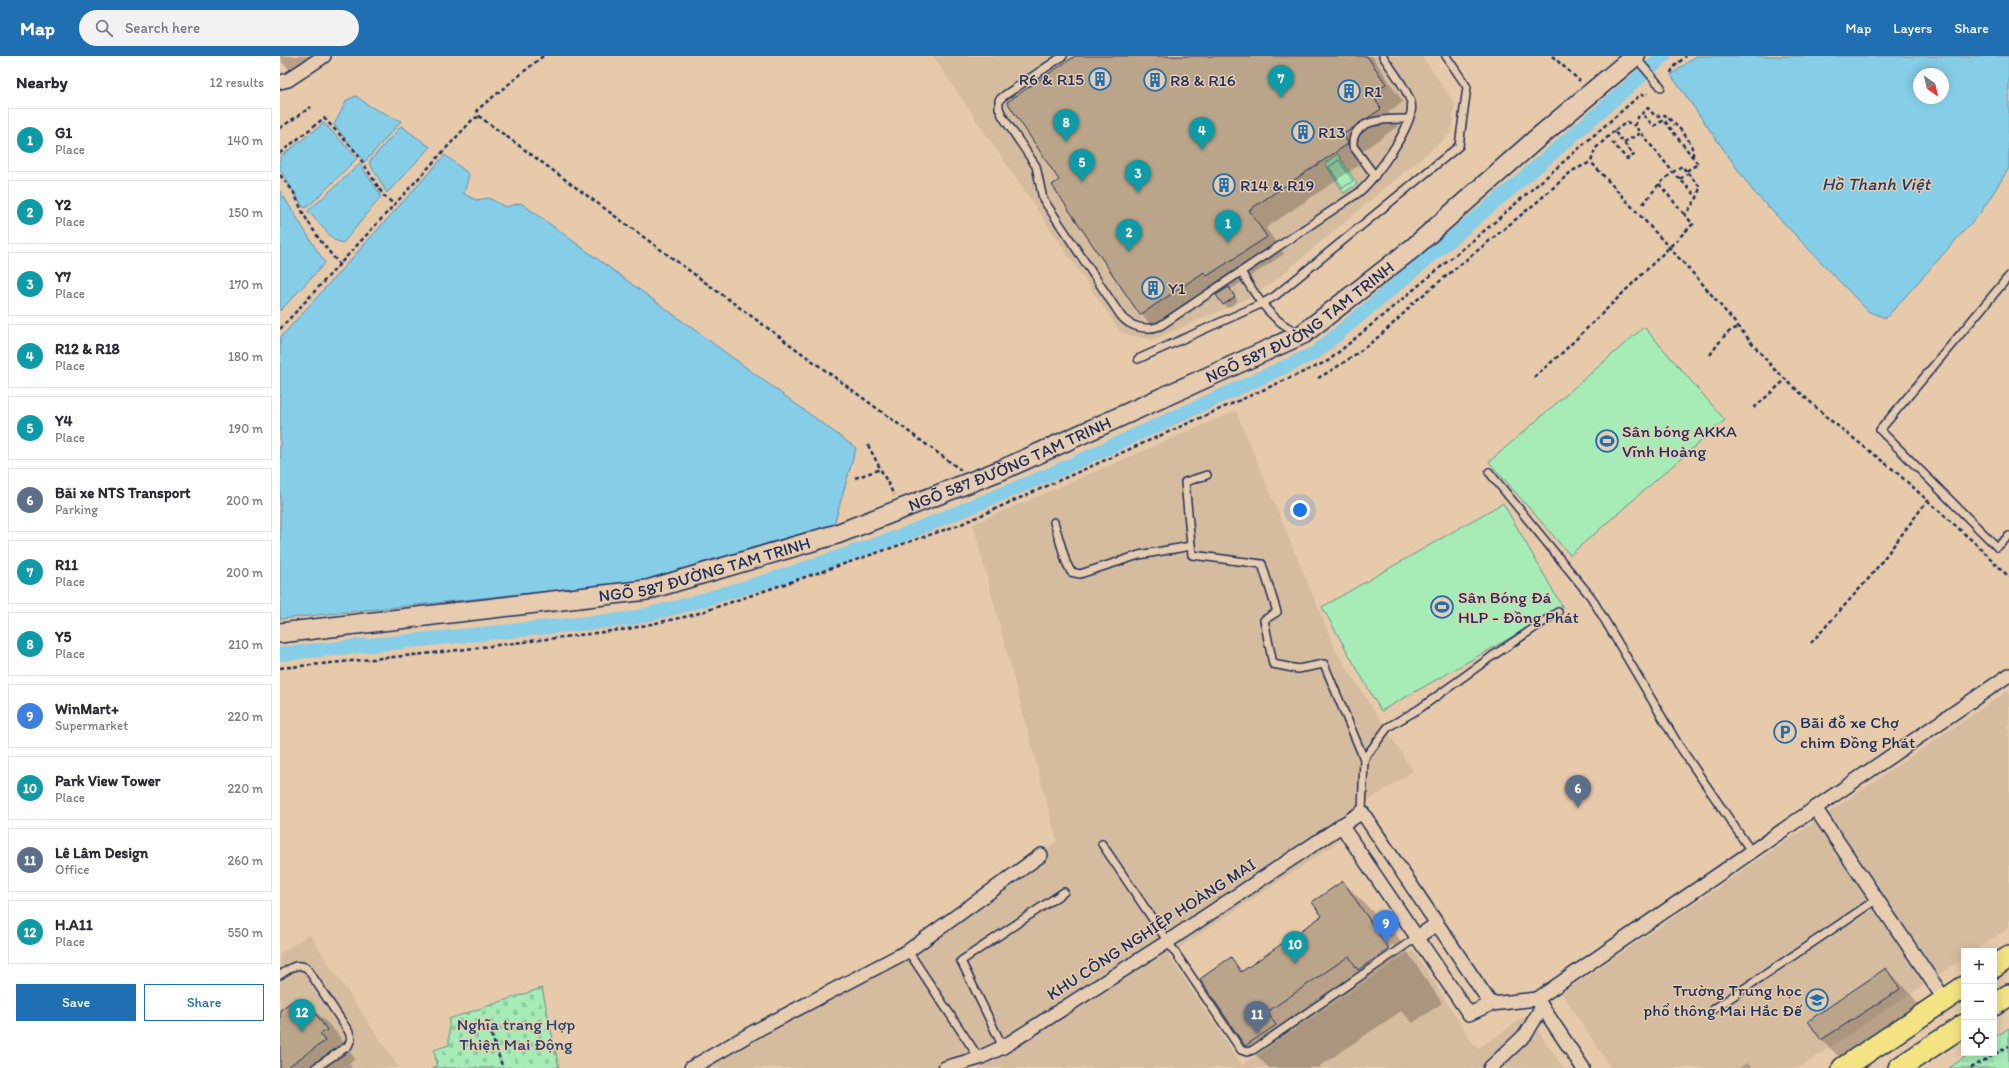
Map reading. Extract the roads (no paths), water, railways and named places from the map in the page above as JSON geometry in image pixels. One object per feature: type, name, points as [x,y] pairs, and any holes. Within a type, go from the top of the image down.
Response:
[{"type":"main road","points":[[1997,965],[2009,957]]},
{"type":"main road","points":[[1843,1068],[1961,989]]},
{"type":"main road","points":[[1997,1003],[2009,995]]},
{"type":"main road","points":[[1945,1000],[1961,1022]]},
{"type":"main road","points":[[1899,1068],[1961,1026]]},
{"type":"street","points":[[280,82],[288,80],[324,56]]},
{"type":"street","name":"NGÕ 587 ĐƯỜNG TAM TRINH","points":[[280,633],[647,590],[837,534],[975,481],[1303,334],[1413,248],[1534,141],[1636,57]]},
{"type":"street","points":[[1490,1068],[1526,1034],[1539,1003],[1751,851],[2009,675]]},
{"type":"street","points":[[1815,808],[1945,1000]]},
{"type":"street","points":[[1362,812],[1491,1004]]},
{"type":"street","name":"KHU CÔNG NGHIỆP HOÀNG MAI","points":[[945,1068],[980,1063],[1167,942],[1362,812]]},
{"type":"street","points":[[1341,825],[1469,1014],[1491,1004],[1539,1003]]},
{"type":"street","points":[[691,1068],[759,1029],[908,951],[1041,855]]},
{"type":"street","points":[[1417,938],[1437,924]]},
{"type":"street","points":[[1539,1003],[1583,1068]]},
{"type":"lane","points":[[1063,56],[1004,95],[999,100],[999,108],[1036,166],[1043,199],[1047,206],[1126,321],[1142,328],[1152,329],[1358,193],[1374,176],[1395,146],[1409,119],[1411,103],[1406,91],[1383,56]]},
{"type":"lane","points":[[1138,359],[1261,304],[1275,296],[1459,146],[1467,87],[1446,56]]},
{"type":"lane","points":[[1636,57],[1661,87]]},
{"type":"lane","points":[[1374,176],[1353,146],[1356,135],[1369,123],[1376,120],[1409,119]]},
{"type":"lane","points":[[1240,272],[1261,304],[1285,327],[1303,334]]},
{"type":"lane","points":[[2009,276],[1880,430],[1997,547],[2009,536]]},
{"type":"lane","points":[[1488,472],[1591,597],[1678,744],[1751,851]]},
{"type":"lane","points":[[1207,475],[1185,482],[1192,555],[1262,564],[1277,612],[1264,620],[1273,664],[1298,669],[1324,664],[1364,759],[1362,812]]},
{"type":"lane","points":[[1054,522],[1066,562],[1071,572],[1080,574],[1139,555],[1191,546]]},
{"type":"lane","points":[[1364,759],[1388,726],[1419,709],[1491,657],[1558,612]]},
{"type":"lane","points":[[1102,844],[1237,1048],[1247,1052],[1253,1050],[1417,938]]},
{"type":"lane","points":[[1003,1047],[961,961],[1064,892]]},
{"type":"lane","points":[[1714,1008],[1877,899]]},
{"type":"lane","points":[[908,951],[980,1063]]},
{"type":"lane","points":[[280,975],[294,966],[301,965],[308,968],[349,1032],[351,1039],[348,1046],[315,1068]]},
{"type":"water","name":"Hồ Thanh Việt","points":[[1696,56],[2009,56],[2009,168],[1981,212],[1886,318],[1869,312],[1753,191],[1671,75]]},
{"type":"water","points":[[356,96],[371,107],[401,121],[365,162],[334,125],[347,100]]},
{"type":"water","points":[[324,123],[357,158],[309,206],[304,208],[280,170],[280,157]]},
{"type":"water","points":[[401,126],[430,147],[387,193],[369,162]]},
{"type":"water","points":[[445,155],[469,174],[464,194],[476,200],[489,198],[505,207],[521,203],[856,448],[833,528],[657,580],[280,619],[280,338]]},
{"type":"water","points":[[360,164],[380,194],[380,198],[343,243],[334,240],[308,211]]},
{"type":"water","points":[[280,191],[325,263],[280,311]]},
{"type":"waterway","points":[[280,654],[629,619],[686,605],[777,578],[898,537],[1055,472],[1315,353],[1519,182],[1664,56]]},
{"type":"place","name":"R6 & R15","points":[[1100,79]]},
{"type":"place","name":"R8 & R16","points":[[1155,80]]},
{"type":"place","name":"R1","points":[[1349,91]]},
{"type":"place","name":"R11","points":[[1281,98]]},
{"type":"place","name":"R13","points":[[1303,132]]},
{"type":"place","name":"Y5","points":[[1066,142]]},
{"type":"place","name":"R12 & R18","points":[[1202,150]]},
{"type":"place","name":"Y4","points":[[1082,182]]},
{"type":"place","name":"R14 & R19","points":[[1224,185]]},
{"type":"place","name":"Y7","points":[[1138,193]]},
{"type":"place","name":"G1","points":[[1228,243]]},
{"type":"place","name":"Y2","points":[[1129,252]]},
{"type":"place","name":"Y1","points":[[1153,288]]},
{"type":"place","name":"Sân bóng AKKA Vĩnh Hoàng","points":[[1607,441]]},
{"type":"place","name":"Sân Bóng Đá HLP - Đồng Phát","points":[[1442,607]]},
{"type":"place","name":"Bãi đỗ xe Chợ chim Đồng Phát","points":[[1785,732]]},
{"type":"place","name":"Bãi xe NTS Transport","points":[[1578,808]]},
{"type":"place","name":"WinMart+","points":[[1386,943]]},
{"type":"place","name":"Park View Tower","points":[[1295,964]]},
{"type":"place","name":"Trường Trung học phổ thông Mai Hắc Đế","points":[[1817,1000]]},
{"type":"place","name":"H.A11","points":[[302,1032]]},
{"type":"place","name":"Lê Lâm Design","points":[[1257,1034]]},
{"type":"park label","name":"Nghĩa trang Hợp Thiện Mai Động","points":[[516,1034]]}]
